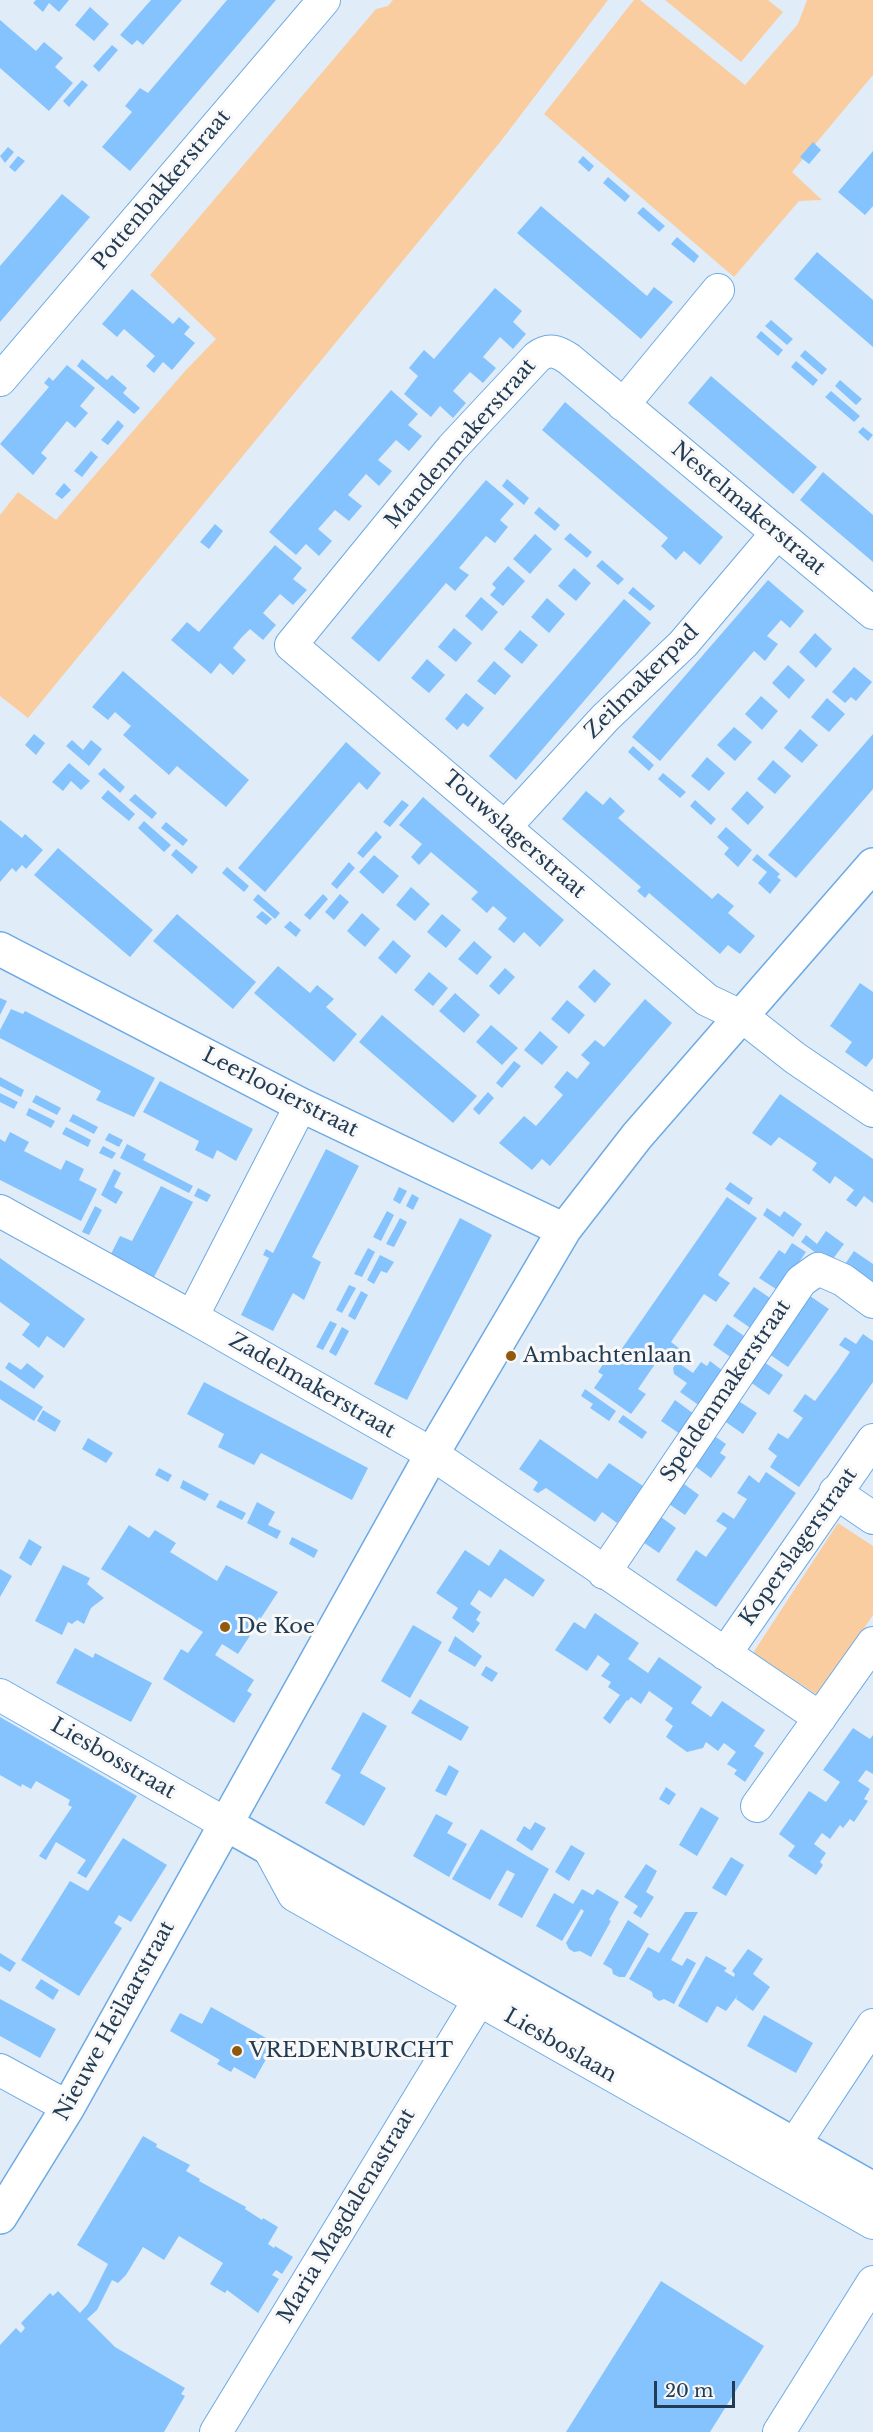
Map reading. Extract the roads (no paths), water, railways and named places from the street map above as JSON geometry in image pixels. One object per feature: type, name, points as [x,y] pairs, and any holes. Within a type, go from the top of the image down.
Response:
[{"type":"street","name":"Pottenbakkerstraat","points":[[0,380],[324,0]]},
{"type":"street","points":[[623,405],[718,290]]},
{"type":"street","name":"Mandenmakerstraat","points":[[291,645],[452,448],[544,352],[553,350],[561,354],[623,405]]},
{"type":"street","name":"Nestelmakerstraat","points":[[623,405],[873,614]]},
{"type":"street","name":"Zeilmakerpad","points":[[505,827],[605,718],[683,644],[777,533]]},
{"type":"street","name":"Touwslagerstraat","points":[[291,645],[707,1000],[743,1017],[795,1058],[873,1111]]},
{"type":"street","points":[[226,1824],[432,1454],[564,1230],[637,1136],[873,865]]},
{"type":"street","name":"Leerlooierstraat","points":[[0,949],[301,1105],[564,1230]]},
{"type":"street","points":[[192,1317],[301,1105]]},
{"type":"street","name":"Zadelmakerstraat","points":[[0,1211],[432,1454]]},
{"type":"street","name":"Speldenmakerstraat","points":[[604,1573],[801,1281],[818,1269],[843,1280],[873,1302]]},
{"type":"street","name":"Koperslagerstraat","points":[[725,1654],[873,1440]]},
{"type":"street","points":[[432,1454],[820,1718]]},
{"type":"street","points":[[835,1492],[873,1518]]},
{"type":"street","points":[[757,1806],[873,1643]]},
{"type":"street","name":"Liesbosstraat","points":[[0,1695],[226,1824]]},
{"type":"street","name":"Liesboslaan","points":[[226,1824],[873,2189]]},
{"type":"street","name":"Nieuwe Heilaarstraat","points":[[0,2217],[68,2107],[226,1824]]},
{"type":"street","name":"Liesboslaan","points":[[268,1847],[294,1895],[873,2223]]},
{"type":"street","name":"Maria Magdalenastraat","points":[[216,2432],[478,2000]]},
{"type":"street","points":[[794,2145],[873,2025]]},
{"type":"street","points":[[0,2070],[68,2107]]},
{"type":"street","points":[[779,2432],[873,2282]]},
{"type":"place","name":"Ambachtenlaan","points":[[511,1356]]},
{"type":"place","name":"De Koe","points":[[225,1627]]},
{"type":"place","name":"VREDENBURCHT","points":[[237,2051]]}]
